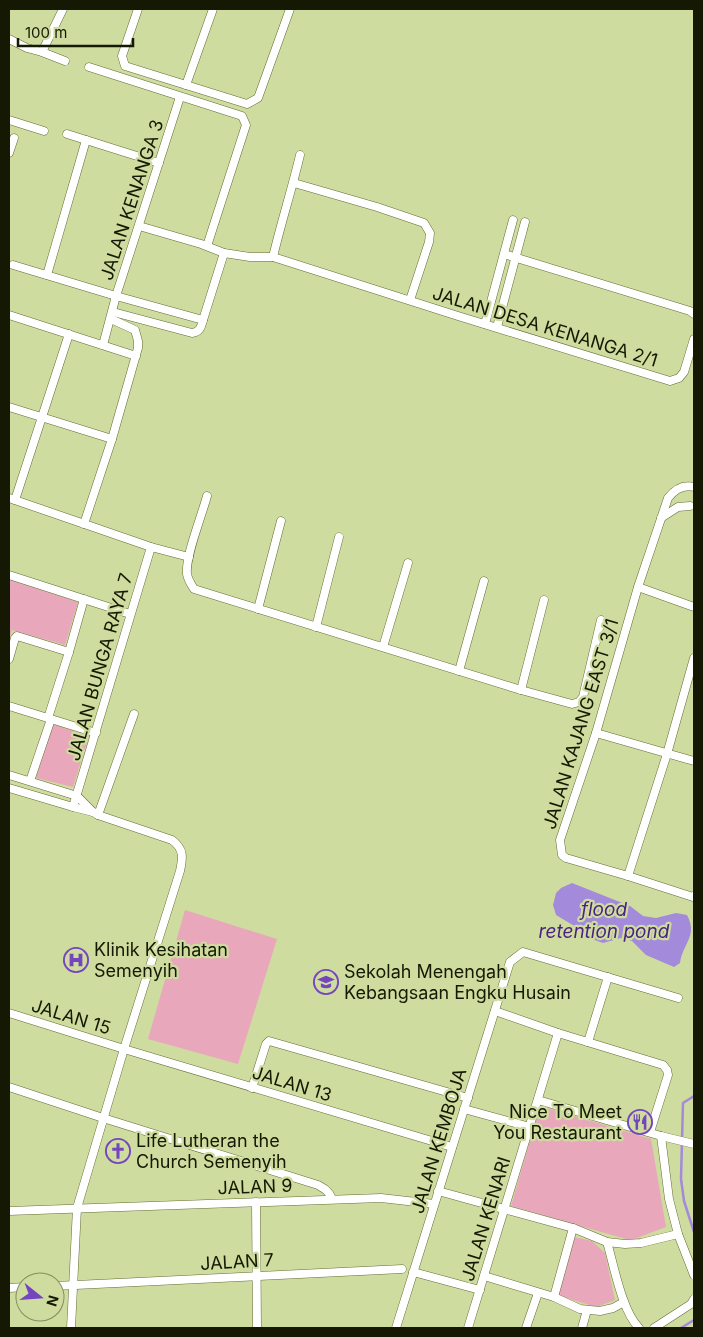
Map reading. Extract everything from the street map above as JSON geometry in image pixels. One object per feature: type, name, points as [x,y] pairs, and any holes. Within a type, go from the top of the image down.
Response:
[{"type":"street","points":[[42,52],[64,9]]},
{"type":"street","points":[[138,9],[122,56],[125,66],[247,104],[258,98],[290,9]]},
{"type":"street","points":[[186,85],[213,9]]},
{"type":"street","points":[[9,39],[27,48],[65,61]]},
{"type":"street","points":[[89,67],[242,116],[246,125],[207,246]]},
{"type":"street","name":"JALAN KENANGA 3","points":[[103,345],[116,296],[180,96]]},
{"type":"street","points":[[9,120],[44,131]]},
{"type":"street","points":[[66,134],[159,163]]},
{"type":"street","points":[[9,153],[14,138]]},
{"type":"street","points":[[47,275],[86,140]]},
{"type":"street","points":[[273,258],[300,155]]},
{"type":"street","name":"JALAN DESA KENANGA 2/1","points":[[294,183],[424,223],[430,233],[429,242],[410,300]]},
{"type":"street","points":[[485,324],[513,220]]},
{"type":"street","points":[[497,327],[526,222]]},
{"type":"street","name":"JALAN DESA KENANGA 2/1","points":[[139,226],[207,246],[224,253],[273,258],[670,381],[679,378],[684,372],[694,338]]},
{"type":"street","points":[[112,315],[192,333],[197,332],[200,330],[224,253]]},
{"type":"street","points":[[504,254],[690,311],[694,314]]},
{"type":"street","points":[[13,265],[203,320]]},
{"type":"street","points":[[9,315],[136,356]]},
{"type":"street","points":[[84,524],[112,439],[136,356],[138,341],[135,330],[112,315]]},
{"type":"street","points":[[69,334],[42,418],[12,499],[151,547],[189,557]]},
{"type":"street","points":[[9,407],[112,439]]},
{"type":"street","points":[[692,506],[668,498],[679,488],[688,486],[694,488]]},
{"type":"street","points":[[207,496],[189,557],[187,573],[194,589],[572,704],[579,702],[583,697],[601,620]]},
{"type":"street","name":"JALAN KAJANG EAST 3/1","points":[[668,498],[638,587],[596,733],[567,816],[560,840],[560,848],[562,855],[573,861],[628,876],[692,897],[694,896]]},
{"type":"street","points":[[661,518],[678,507],[692,506]]},
{"type":"street","points":[[258,609],[281,521]]},
{"type":"street","points":[[316,626],[339,537]]},
{"type":"street","name":"JALAN BUNGA RAYA 7","points":[[73,807],[151,547]]},
{"type":"street","points":[[383,647],[408,563]]},
{"type":"street","points":[[9,574],[130,614]]},
{"type":"street","points":[[459,671],[484,581]]},
{"type":"street","points":[[638,587],[694,607]]},
{"type":"street","points":[[30,781],[84,599]]},
{"type":"street","points":[[521,690],[544,600]]},
{"type":"street","points":[[9,659],[17,636],[69,652]]},
{"type":"street","points":[[628,876],[667,754],[694,658]]},
{"type":"street","points":[[9,706],[96,733]]},
{"type":"street","points":[[96,813],[134,714]]},
{"type":"street","points":[[596,733],[694,761]]},
{"type":"street","points":[[9,775],[77,796],[96,813]]},
{"type":"street","points":[[9,788],[96,813],[172,840],[178,845],[183,860],[76,1208],[71,1328]]},
{"type":"street","name":"JALAN KEMBOJA","points":[[396,1328],[510,962],[523,952],[608,977]]},
{"type":"street","points":[[588,1042],[608,977],[678,998]]},
{"type":"street","points":[[495,1011],[558,1033],[662,1065],[667,1070],[668,1075],[650,1132]]},
{"type":"street","name":"JALAN 15","points":[[9,1013],[124,1049]]},
{"type":"street","name":"JALAN KENARI","points":[[468,1328],[558,1033]]},
{"type":"street","points":[[252,1088],[266,1044],[269,1041],[468,1098]]},
{"type":"street","name":"JALAN 13","points":[[124,1049],[452,1147]]},
{"type":"street","points":[[9,1087],[318,1185],[326,1190],[332,1199]]},
{"type":"street","points":[[538,1100],[661,1136],[692,1143]]},
{"type":"street","points":[[464,1109],[530,1127]]},
{"type":"street","points":[[661,1136],[670,1199],[678,1234],[694,1275]]},
{"type":"street","points":[[438,1191],[573,1228],[608,1242],[641,1243],[678,1234]]},
{"type":"street","name":"JALAN 9","points":[[9,1210],[382,1198],[434,1204]]},
{"type":"street","points":[[256,1202],[257,1328]]},
{"type":"street","points":[[554,1297],[573,1228]]},
{"type":"street","points":[[608,1242],[624,1302],[639,1328]]},
{"type":"street","name":"JALAN 7","points":[[65,1286],[402,1269]]},
{"type":"street","points":[[413,1272],[480,1290]]},
{"type":"street","points":[[484,1276],[554,1297],[580,1309],[600,1311],[613,1308],[624,1302]]},
{"type":"street","points":[[526,1328],[538,1293]]},
{"type":"street","points":[[654,1328],[692,1304],[694,1299]]},
{"type":"street","points":[[582,1328],[587,1310]]},
{"type":"shaded area","points":[[9,579],[78,602],[65,645],[12,630],[9,640]]},
{"type":"shaded area","points":[[53,724],[89,736],[73,787],[36,778]]},
{"type":"shaded area","points":[[185,910],[277,939],[238,1064],[148,1039]]},
{"type":"shaded area","points":[[540,1106],[651,1139],[666,1227],[634,1239],[626,1239],[511,1206]]},
{"type":"shaded area","points":[[574,1237],[592,1241],[605,1253],[615,1300],[596,1307],[557,1295]]},
{"type":"water","name":"flood retention pond","points":[[572,883],[630,906],[643,916],[656,918],[676,913],[687,915],[691,929],[680,963],[674,967],[646,955],[632,941],[621,938],[603,943],[592,939],[586,933],[556,915],[553,905],[556,893],[561,888]]},
{"type":"waterway","points":[[694,1096],[683,1103],[681,1179],[684,1201],[694,1232]]},
{"type":"waterway","points":[[681,1328],[694,1320]]},
{"type":"place","name":"Klinik Kesihatan Semenyih","points":[[76,960]]},
{"type":"place","name":"Sekolah Menengah Kebangsaan Engku Husain","points":[[326,982]]},
{"type":"place","name":"Nice To Meet You Restaurant","points":[[640,1122]]},
{"type":"place","name":"Life Lutheran the Church Semenyih","points":[[118,1151]]}]
